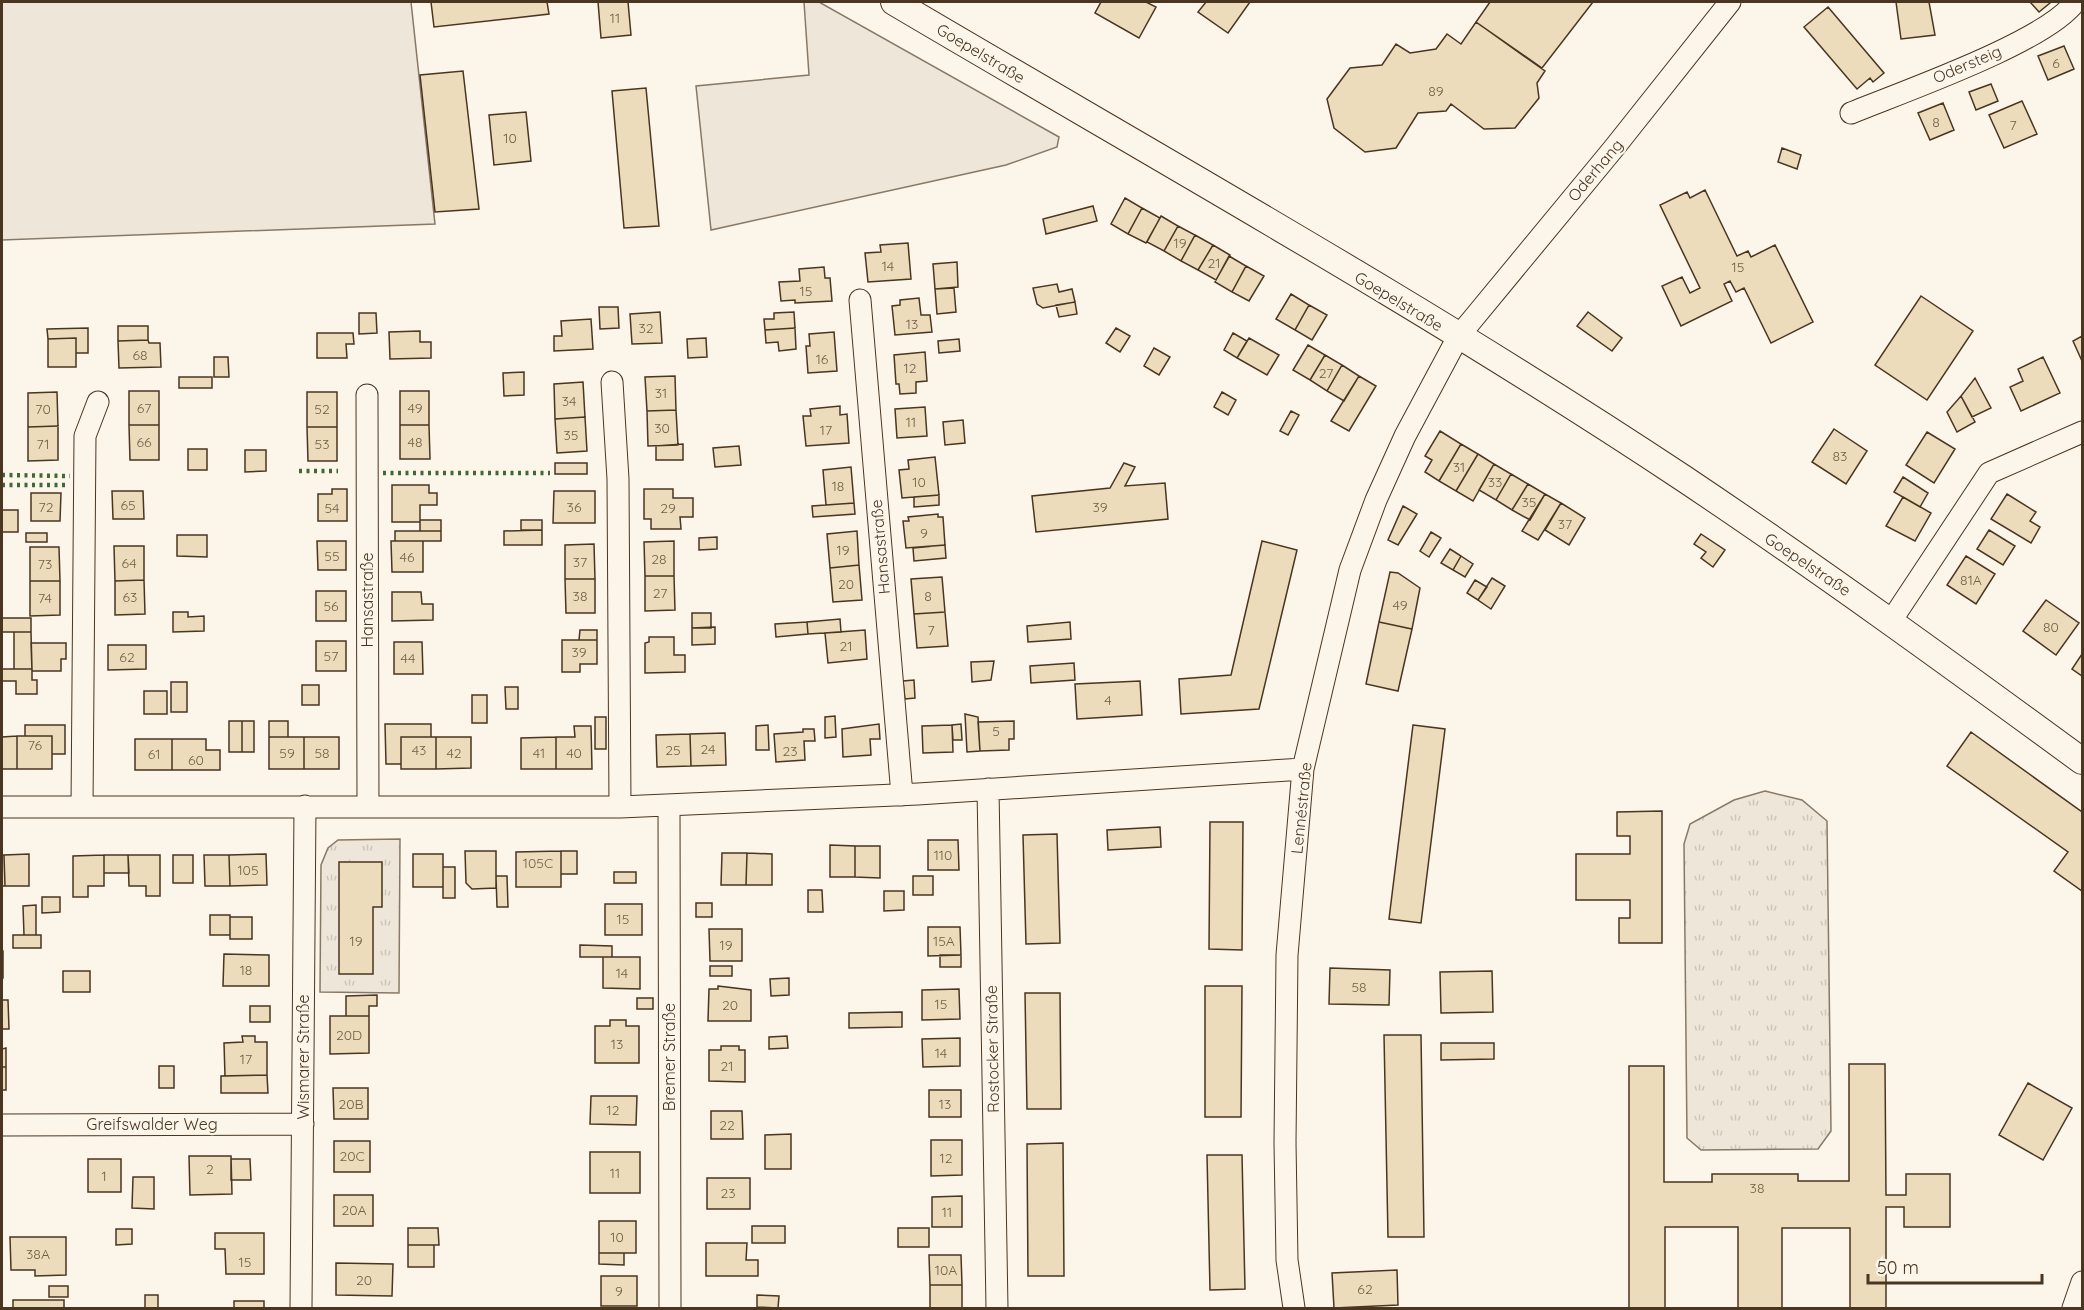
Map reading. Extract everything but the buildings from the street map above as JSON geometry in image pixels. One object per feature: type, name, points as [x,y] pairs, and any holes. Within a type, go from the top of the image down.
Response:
[{"type":"street","name":"Goepelstraße","points":[[894,2],[1458,337],[1681,477],[1891,621],[2082,761]]},
{"type":"street","name":"Oderhang","points":[[1458,337],[1614,148],[1730,2]]},
{"type":"street","name":"Odersteig","points":[[1851,113],[2030,38],[2066,13],[2075,2]]},
{"type":"street","name":"Hansastraße","points":[[860,300],[902,795]]},
{"type":"street","name":"Lennéstraße","points":[[1294,1308],[1287,1260],[1285,1143],[1287,956],[1303,769],[1350,570],[1376,500],[1405,436],[1458,337]]},
{"type":"street","points":[[612,382],[618,479],[620,807]]},
{"type":"street","name":"Hansastraße","points":[[367,394],[368,806]]},
{"type":"street","points":[[82,807],[84,436],[98,402]]},
{"type":"street","points":[[1891,621],[1989,473],[2082,432]]},
{"type":"street","points":[[2,807],[669,806],[902,795],[1303,769]]},
{"type":"street","name":"Rostocker Straße","points":[[988,789],[997,1308]]},
{"type":"street","name":"Wismarer Straße","points":[[301,1308],[306,806]]},
{"type":"street","name":"Bremer Straße","points":[[669,806],[670,1308]]},
{"type":"street","name":"Greifswalder Weg","points":[[2,1125],[303,1124]]},
{"type":"street","points":[[2073,1308],[2082,1282]]},
{"type":"green space","points":[[2,2],[411,2],[435,224],[2,240]]},
{"type":"green space","points":[[804,2],[819,2],[1059,137],[1057,147],[1006,165],[711,230],[696,86],[809,75]]},
{"type":"green space","points":[[1765,791],[1802,800],[1827,821],[1831,1131],[1818,1149],[1701,1150],[1687,1138],[1684,844],[1690,824],[1734,800]]},
{"type":"green space","points":[[400,839],[399,993],[320,992],[321,865],[328,848],[338,840]]},
{"type":"hedge","points":[[299,471],[338,471]]},
{"type":"hedge","points":[[383,473],[550,473]]},
{"type":"hedge","points":[[2,475],[70,476]]},
{"type":"hedge","points":[[2,485],[66,485]]}]
